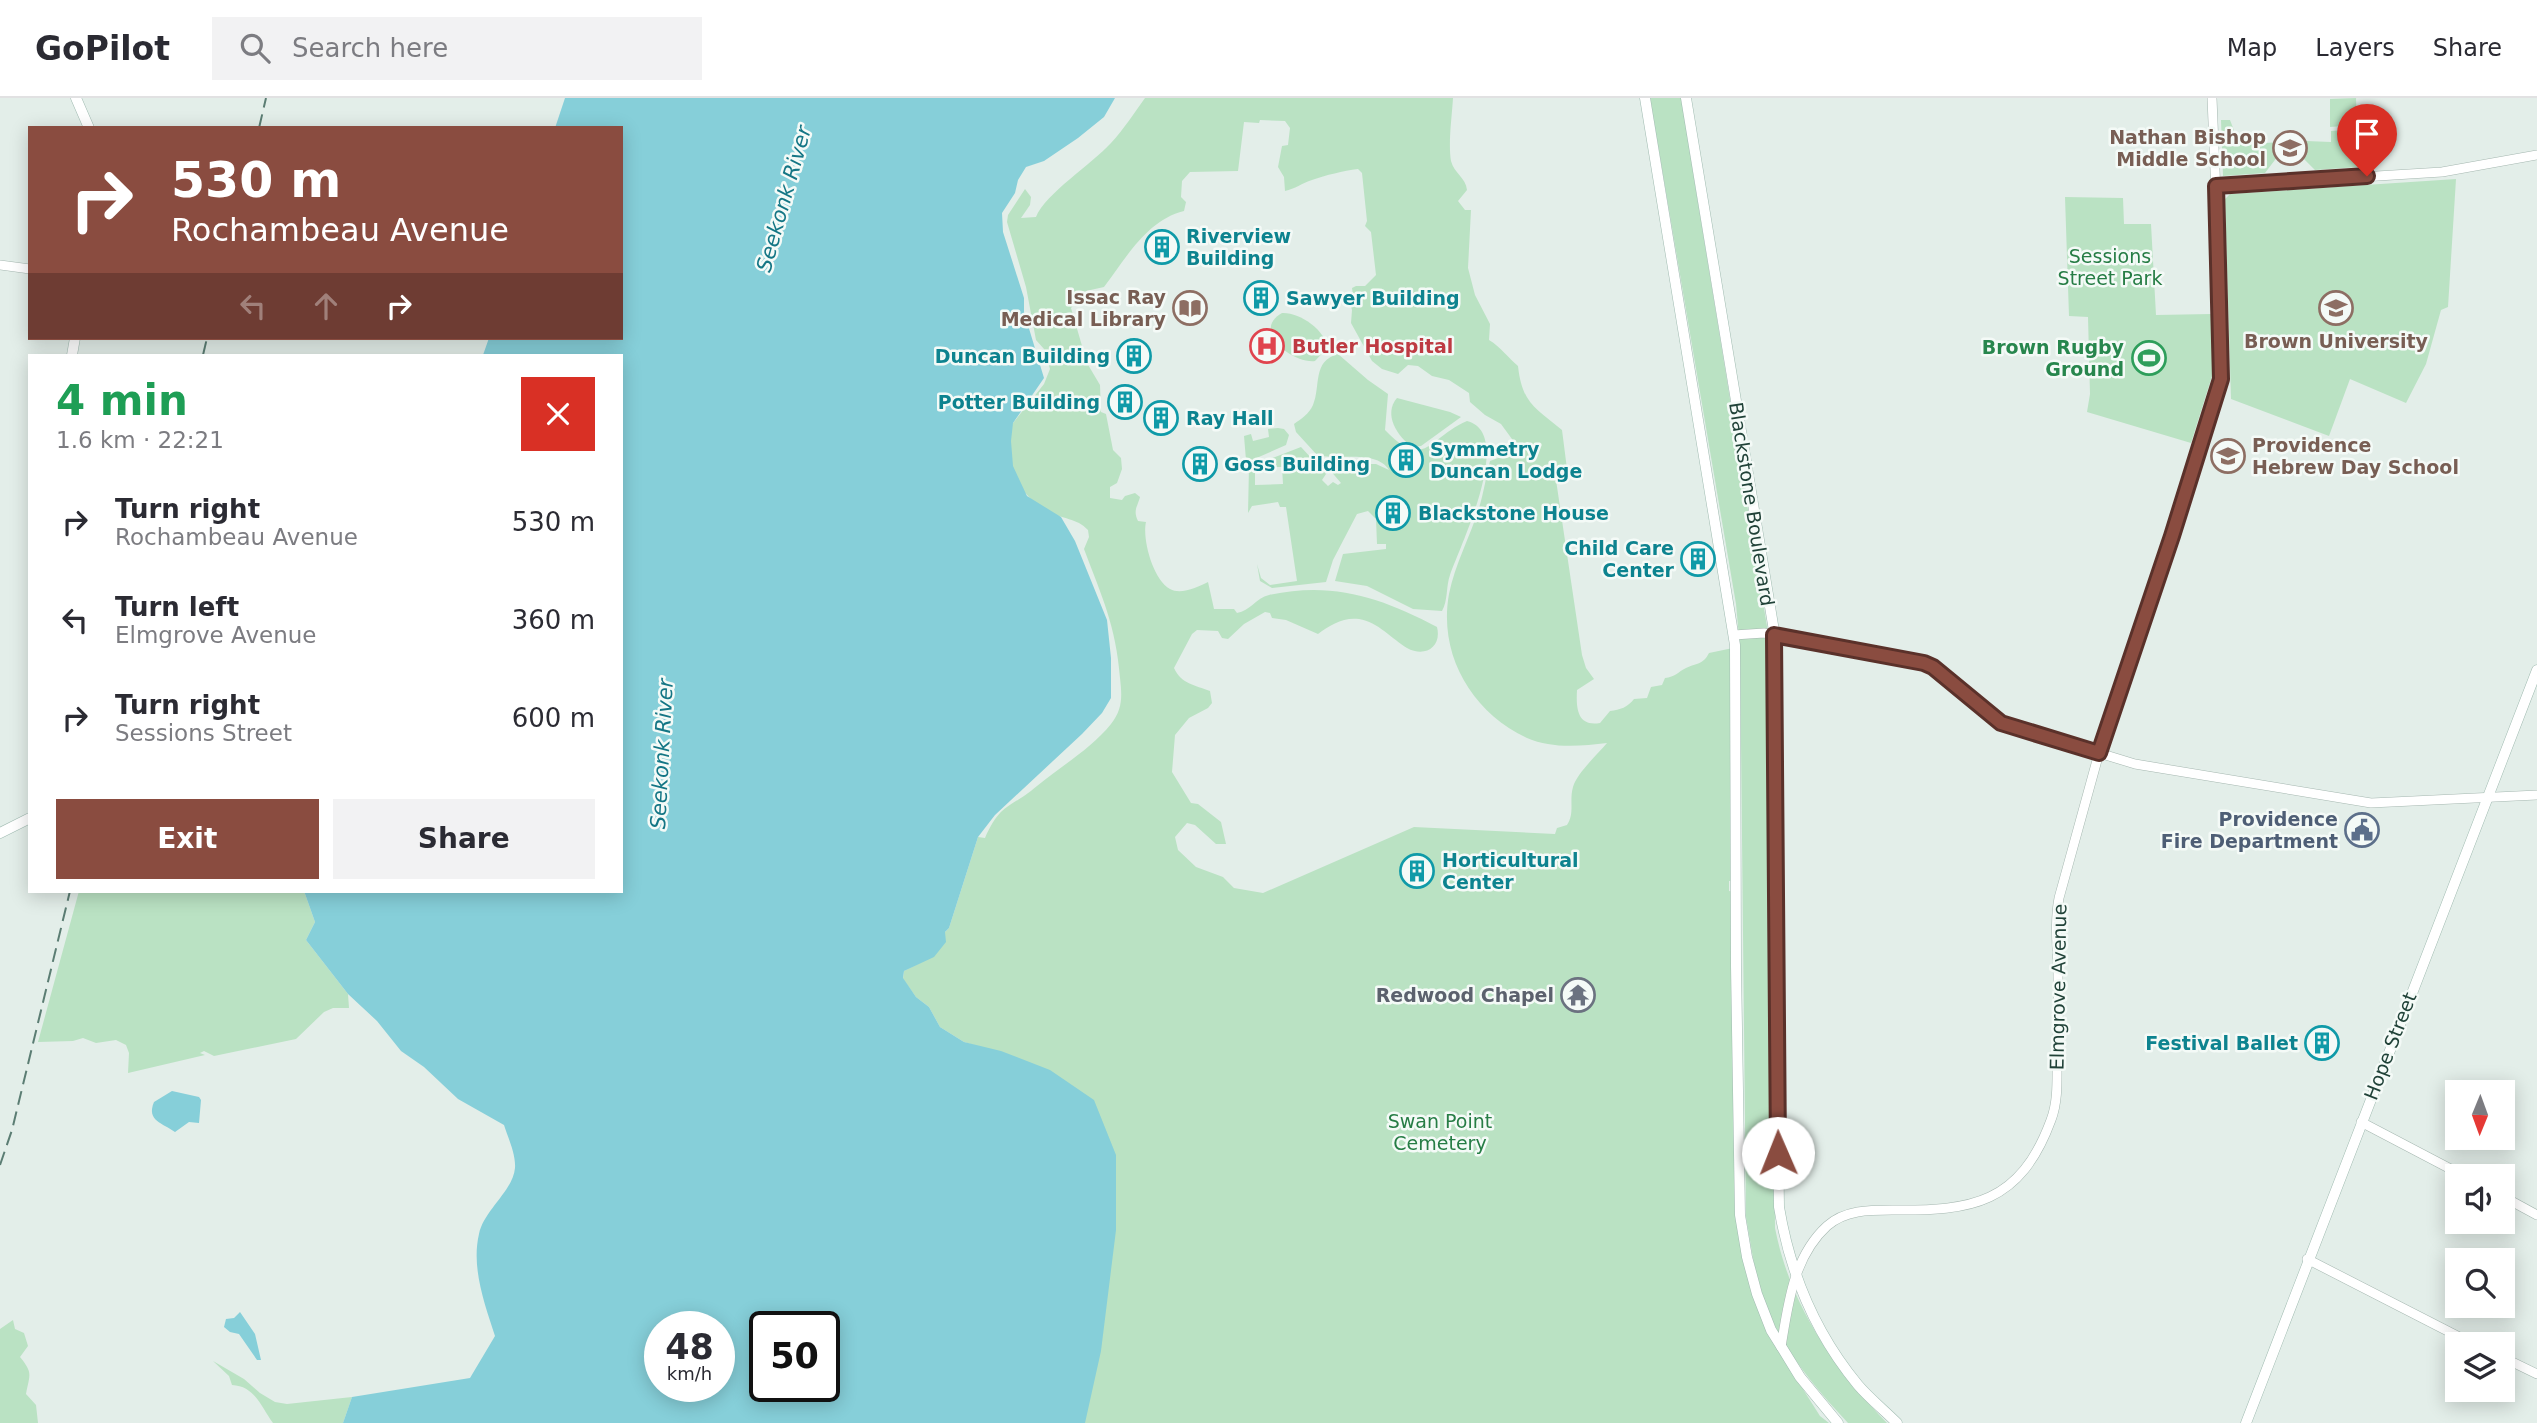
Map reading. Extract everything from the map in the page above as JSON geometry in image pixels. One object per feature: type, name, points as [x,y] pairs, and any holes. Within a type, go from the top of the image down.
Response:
[{"type":"main road","points":[[76,98],[88,126]]},
{"type":"main road","name":"Blackstone Boulevard","points":[[1645,98],[1734,635],[1740,1215],[1757,1294],[1781,1347],[1800,1377],[1838,1423]]},
{"type":"main road","name":"Blackstone Boulevard","points":[[1686,98],[1774,635],[1779,1195],[1782,1224],[1803,1297],[1839,1360],[1859,1387],[1897,1423]]},
{"type":"main road","name":"Hope Street","points":[[2246,1423],[2307,1259],[2537,670]]},
{"type":"main road","points":[[0,833],[28,819]]},
{"type":"street","name":"Elmgrove Avenue","points":[[1781,1347],[1796,1273],[1811,1246],[1827,1226],[1861,1211],[1953,1208],[1979,1203],[2009,1186],[2031,1158],[2051,1120],[2056,1096],[2056,915],[2099,753],[2221,379],[2211,98]]},
{"type":"street","points":[[2216,186],[2442,172],[2537,155]]},
{"type":"street","points":[[0,265],[28,269]]},
{"type":"street","points":[[1734,635],[1764,633],[1924,663],[1933,667],[2001,723],[2147,766],[2358,802],[2393,803],[2537,795]]},
{"type":"street","points":[[2361,1122],[2445,1166]]},
{"type":"street","points":[[2515,1203],[2537,1214]]},
{"type":"street","points":[[2307,1259],[2449,1332]]},
{"type":"street","points":[[2515,1363],[2537,1374]]},
{"type":"green space","name":"Swan Point Cemetery","points":[[1145,98],[1453,98],[1451,161],[1467,190],[1458,201],[1465,210],[1471,210],[1468,268],[1475,295],[1490,324],[1489,340],[1518,366],[1523,389],[1531,404],[1562,430],[1567,469],[1559,470],[1556,480],[1582,655],[1586,668],[1594,679],[1577,690],[1577,703],[1582,719],[1600,723],[1610,711],[1624,708],[1634,699],[1647,698],[1651,687],[1662,685],[1665,678],[1702,662],[1709,653],[1733,648],[1735,881],[1729,881],[1729,891],[1735,892],[1740,1216],[1773,1342],[1820,1416],[1829,1423],[1082,1423],[1007,1055],[964,1042],[940,1027],[929,1007],[916,997],[903,979],[904,971],[935,955],[949,928],[978,837],[985,838],[1001,812],[1094,741],[1111,724],[1120,708],[1121,691],[1115,643],[1107,612],[1084,549],[1089,537],[1088,530],[1074,521],[1048,512],[1030,498],[1017,482],[998,442],[1044,384],[1050,369],[1044,349],[1036,340],[1026,287],[1007,222],[1008,215],[1025,189],[1031,197],[1030,205],[1021,218],[1036,217],[1059,189],[1111,143]],"holes":[[[1285,121],[1290,128],[1288,145],[1282,146],[1278,167],[1284,177],[1285,191],[1335,173],[1358,169],[1362,173],[1367,221],[1365,226],[1371,232],[1376,275],[1365,286],[1352,288],[1353,295],[1349,300],[1352,310],[1351,323],[1372,361],[1382,369],[1398,374],[1408,365],[1418,366],[1432,376],[1449,380],[1469,393],[1470,402],[1485,415],[1501,424],[1520,450],[1490,461],[1479,508],[1449,594],[1449,639],[1454,660],[1463,679],[1490,713],[1527,738],[1556,745],[1607,743],[1575,782],[1569,820],[1567,825],[1557,828],[1555,834],[1414,827],[1263,893],[1234,888],[1223,877],[1196,867],[1178,850],[1175,837],[1187,823],[1195,825],[1216,844],[1226,844],[1221,822],[1198,804],[1191,803],[1172,772],[1175,735],[1189,718],[1212,703],[1210,691],[1185,681],[1174,668],[1192,634],[1197,630],[1218,631],[1222,638],[1228,639],[1244,624],[1265,612],[1270,613],[1272,618],[1286,620],[1318,634],[1337,622],[1359,619],[1379,627],[1407,648],[1420,652],[1431,649],[1434,645],[1437,640],[1437,627],[1377,600],[1336,591],[1292,591],[1269,595],[1237,613],[1234,609],[1214,609],[1208,582],[1179,591],[1174,591],[1164,584],[1150,559],[1146,522],[1138,521],[1136,514],[1140,497],[1135,493],[1122,500],[1110,498],[1110,487],[1117,483],[1122,469],[1121,458],[1113,450],[1106,414],[1101,412],[1100,385],[1087,363],[1071,308],[1086,291],[1104,287],[1148,231],[1184,211],[1186,202],[1181,197],[1182,181],[1190,172],[1238,171],[1244,122]]]},
{"type":"green space","points":[[1650,98],[1681,98],[1770,645],[1775,1228],[1791,1283],[1816,1333],[1849,1380],[1887,1423],[1848,1423],[1810,1380],[1788,1349],[1770,1315],[1753,1258],[1746,1217],[1740,648],[1736,604]]},
{"type":"green space","points":[[2356,98],[2357,125],[2330,127],[2330,99]]},
{"type":"green space","points":[[2221,120],[2230,120],[2235,133],[2249,133],[2251,144],[2287,144],[2265,173],[2223,176]]},
{"type":"green space","points":[[2358,129],[2359,167],[2315,170],[2304,159],[2307,155],[2299,148],[2306,147],[2306,141],[2331,142],[2331,131]]},
{"type":"green space","name":"Brown University","points":[[2456,179],[2448,307],[2441,310],[2426,364],[2406,403],[2350,379],[2329,436],[2231,399],[2225,199],[2230,194]]},
{"type":"green space","name":"Sessions Street Park","points":[[2065,197],[2123,198],[2124,224],[2151,224],[2156,315],[2211,314],[2213,373],[2191,443],[2087,412],[2090,394],[2088,317],[2069,316]]},
{"type":"green space","points":[[1282,313],[1303,319],[1322,335],[1327,348],[1315,361],[1306,361],[1287,352],[1273,337],[1273,320]]},
{"type":"green space","points":[[1338,354],[1388,394],[1385,430],[1409,449],[1427,447],[1467,421],[1481,430],[1486,446],[1486,468],[1472,518],[1450,575],[1442,611],[1413,609],[1367,586],[1335,581],[1343,554],[1386,549],[1386,544],[1377,544],[1376,519],[1368,511],[1357,514],[1333,560],[1326,582],[1272,588],[1260,581],[1257,564],[1261,578],[1270,585],[1297,581],[1286,507],[1280,507],[1278,502],[1252,506],[1248,513],[1249,467],[1301,447],[1326,474],[1322,480],[1328,486],[1333,482],[1338,485],[1341,483],[1329,469],[1334,462],[1350,463],[1351,469],[1363,469],[1364,464],[1376,464],[1389,470],[1383,464],[1366,458],[1317,455],[1296,432],[1294,424],[1311,408],[1321,368],[1330,357]],"holes":[[[1275,464],[1276,467],[1282,467],[1283,484],[1255,485],[1255,467]]]},
{"type":"green space","points":[[1397,398],[1461,417],[1421,446],[1413,447],[1394,425],[1391,411]]},
{"type":"green space","points":[[1268,429],[1284,429],[1289,435],[1286,445],[1252,460],[1246,460],[1244,436],[1251,434],[1253,441],[1269,437]]},
{"type":"green space","points":[[78,893],[305,893],[315,922],[306,940],[348,994],[349,1008],[333,1008],[324,1012],[296,1039],[214,1056],[204,1051],[200,1053],[205,1055],[128,1073],[129,1053],[126,1045],[116,1040],[96,1043],[83,1038],[73,1041],[38,1042]]},
{"type":"green space","points":[[13,1320],[15,1329],[24,1333],[28,1346],[20,1357],[29,1370],[26,1394],[36,1405],[38,1423],[0,1423],[0,1329]]},
{"type":"green space","points":[[213,1361],[275,1402],[287,1404],[352,1397],[343,1423],[273,1423],[252,1393],[232,1385],[229,1376]]},
{"type":"water","name":"Seekonk River","points":[[565,98],[1115,98],[1104,117],[1078,138],[1044,161],[1026,167],[1018,180],[1015,193],[1002,213],[1003,232],[1024,298],[1024,312],[1044,378],[1013,423],[1013,466],[1027,496],[1061,517],[1075,541],[1107,620],[1111,698],[1102,713],[1082,734],[995,815],[978,837],[949,928],[945,932],[946,942],[934,957],[904,971],[903,978],[916,997],[929,1007],[940,1027],[964,1042],[1001,1051],[1050,1070],[1094,1100],[1116,1155],[1116,1230],[1101,1351],[1085,1423],[343,1423],[352,1397],[470,1378],[495,1336],[478,1273],[479,1234],[486,1217],[509,1185],[515,1163],[504,1125],[458,1099],[424,1067],[401,1051],[377,1021],[348,994],[306,940],[315,922],[305,893],[623,893],[623,354],[483,354],[488,340],[623,340],[623,126],[556,126]]},
{"type":"water","points":[[172,1091],[199,1097],[199,1123],[189,1122],[175,1132],[154,1117],[154,1102]]},
{"type":"water","points":[[240,1312],[255,1334],[261,1360],[257,1360],[239,1334],[224,1327],[226,1319],[234,1318]]},
{"type":"railway","points":[[259,126],[266,98]]},
{"type":"railway","points":[[203,354],[207,340]]},
{"type":"railway","points":[[0,1165],[12,1130],[70,893]]},
{"type":"place","name":"Nathan Bishop Middle School","points":[[2290,148]]},
{"type":"place","name":"Riverview Building","points":[[1162,247]]},
{"type":"place","name":"Sawyer Building","points":[[1261,298]]},
{"type":"place","name":"Issac Ray Medical Library","points":[[1190,308]]},
{"type":"place","name":"Brown University","points":[[2336,308]]},
{"type":"place","name":"Butler Hospital","points":[[1267,346]]},
{"type":"place","name":"Duncan Building","points":[[1134,356]]},
{"type":"place","name":"Brown Rugby Ground","points":[[2149,358]]},
{"type":"place","name":"Potter Building","points":[[1125,402]]},
{"type":"place","name":"Ray Hall","points":[[1161,418]]},
{"type":"place","name":"Providence Hebrew Day School","points":[[2228,456]]},
{"type":"place","name":"Symmetry Duncan Lodge","points":[[1406,460]]},
{"type":"place","name":"Goss Building","points":[[1200,464]]},
{"type":"place","name":"Blackstone House","points":[[1393,513]]},
{"type":"place","name":"Child Care Center","points":[[1698,559]]},
{"type":"place","name":"Providence Fire Department","points":[[2362,830]]},
{"type":"place","name":"Horticultural Center","points":[[1417,871]]},
{"type":"place","name":"Redwood Chapel","points":[[1578,995]]},
{"type":"place","name":"Festival Ballet","points":[[2322,1043]]},
{"type":"route","points":[[1778,1153],[1774,635],[1924,663],[1933,667],[2001,723],[2099,753],[2172,536],[2221,379],[2216,186],[2367,176]]}]
